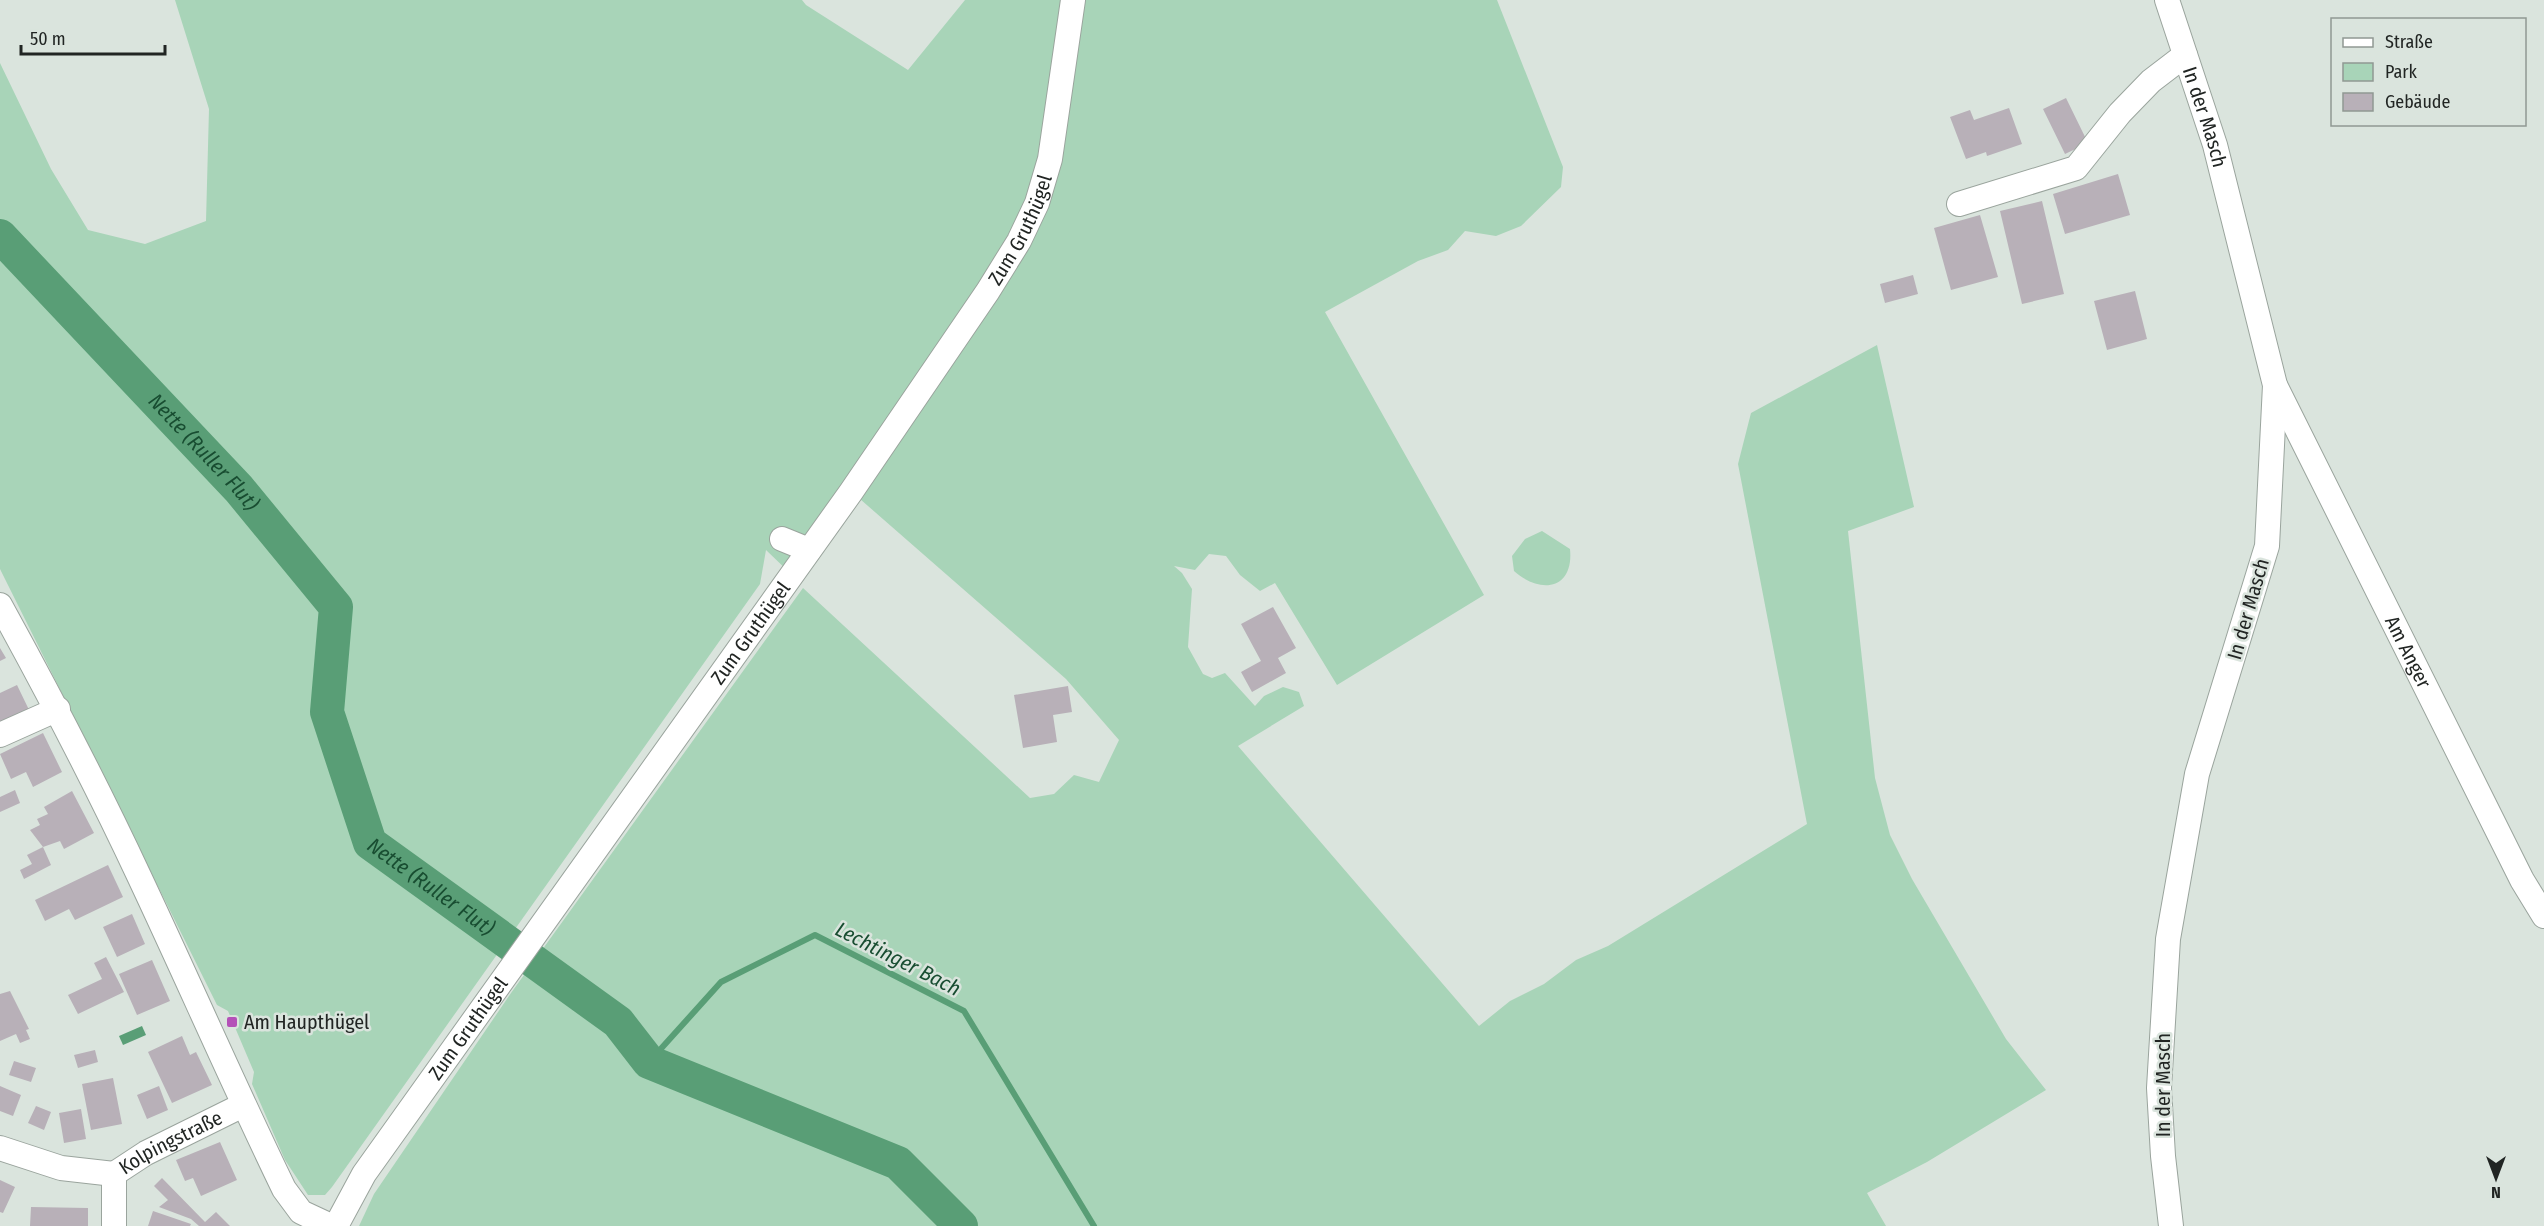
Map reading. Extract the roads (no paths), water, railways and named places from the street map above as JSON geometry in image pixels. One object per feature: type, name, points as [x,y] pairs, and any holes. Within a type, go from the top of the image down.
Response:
[{"type":"street","name":"Zum Gruthügel","points":[[336,1226],[364,1174],[809,550],[1019,241],[1037,203],[1050,159],[1073,0]]},
{"type":"street","name":"In der Masch","points":[[2167,0],[2215,145],[2275,385],[2266,546],[2197,774],[2168,939],[2159,1088],[2163,1156],[2171,1226]]},
{"type":"street","points":[[1959,204],[2076,168],[2120,113],[2151,81],[2185,55]]},
{"type":"street","name":"Am Anger","points":[[2275,385],[2522,880],[2544,915]]},
{"type":"street","points":[[782,539],[809,550]]},
{"type":"street","points":[[0,605],[58,710],[139,875],[243,1105],[293,1202],[301,1212],[332,1226]]},
{"type":"street","points":[[0,735],[58,710]]},
{"type":"street","name":"Kolpingstraße","points":[[114,1226],[114,1174],[146,1153],[243,1105]]},
{"type":"street","points":[[0,1148],[61,1168],[114,1174]]},
{"type":"waterway","name":"Nette (Ruller Flut)","points":[[0,236],[239,489],[336,607],[327,712],[370,843],[618,1022],[649,1062],[898,1163],[961,1226]]},
{"type":"waterway","name":"Lechtinger Bach","points":[[649,1062],[721,982],[815,935],[964,1011],[1094,1226]]},
{"type":"place","name":"Am Haupthügel","points":[[232,1022]]}]
